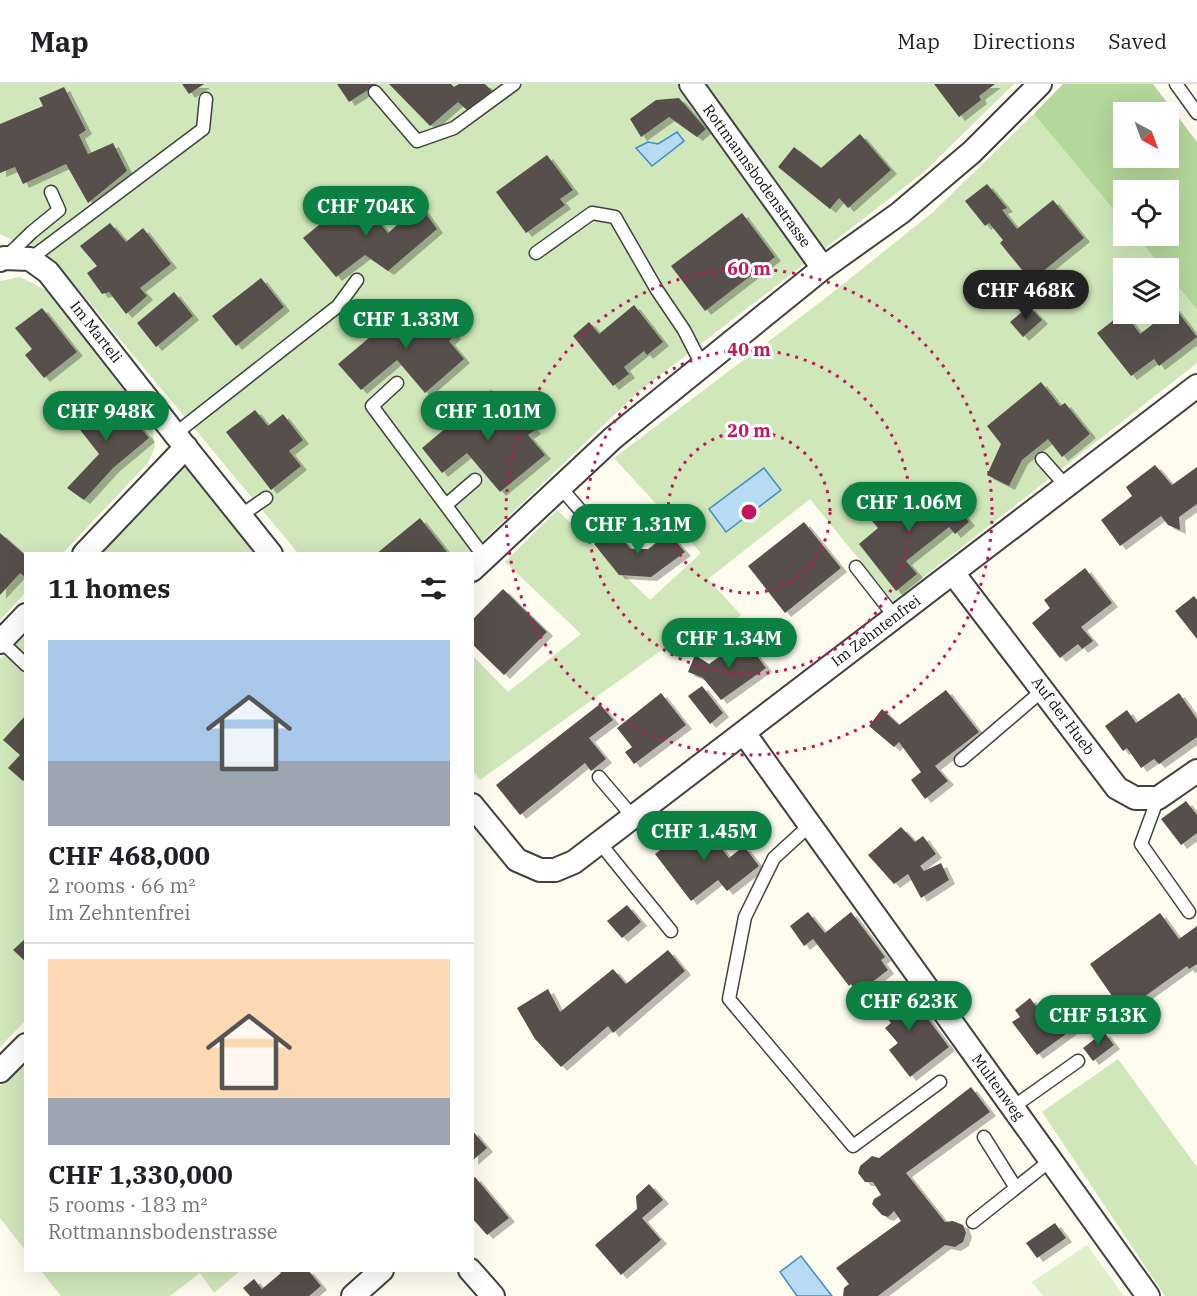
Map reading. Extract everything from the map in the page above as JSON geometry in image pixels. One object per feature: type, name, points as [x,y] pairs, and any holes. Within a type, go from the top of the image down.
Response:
[{"type":"street","name":"Rottmannsbodenstrasse","points":[[691,84],[824,268]]},
{"type":"street","points":[[479,564],[613,438],[824,268],[900,213],[972,152],[1040,84]]},
{"type":"street","points":[[2,259],[30,259]]},
{"type":"street","name":"Im Marteli","points":[[30,259],[55,280],[269,552]]},
{"type":"street","name":"Im Zehntenfrei","points":[[474,807],[517,860],[540,870],[555,870],[574,862],[1196,389]]},
{"type":"street","points":[[86,552],[180,441]]},
{"type":"street","name":"Auf der Hueb","points":[[953,573],[1117,788],[1135,798],[1158,798]]},
{"type":"street","points":[[0,641],[24,617]]},
{"type":"street","name":"Multenweg","points":[[744,733],[1148,1296]]},
{"type":"street","points":[[1158,798],[1197,771]]},
{"type":"street","points":[[0,1071],[24,1047]]},
{"type":"street","points":[[352,1296],[380,1272]]},
{"type":"street","points":[[472,1272],[493,1296]]},
{"type":"lane","points":[[375,92],[417,141],[454,128],[514,84]]},
{"type":"lane","points":[[1176,84],[1197,113]]},
{"type":"lane","points":[[30,259],[203,129],[206,99]]},
{"type":"lane","points":[[2,259],[59,210],[51,192]]},
{"type":"lane","points":[[536,254],[592,213],[615,217],[657,290],[684,330],[702,365]]},
{"type":"lane","points":[[180,441],[338,306],[357,280]]},
{"type":"lane","points":[[397,383],[372,406],[446,505],[472,552]]},
{"type":"lane","points":[[1042,459],[1066,486]]},
{"type":"lane","points":[[446,505],[475,480]]},
{"type":"lane","points":[[560,487],[594,526]]},
{"type":"lane","points":[[240,516],[267,498]]},
{"type":"lane","points":[[856,567],[896,616]]},
{"type":"lane","points":[[0,641],[24,662]]},
{"type":"lane","points":[[961,760],[1043,690]]},
{"type":"lane","points":[[599,777],[633,817]]},
{"type":"lane","points":[[1158,798],[1141,844],[1189,912]]},
{"type":"lane","points":[[810,825],[774,858],[745,917],[729,999],[854,1146],[940,1082]]},
{"type":"lane","points":[[599,842],[671,931]]},
{"type":"lane","points":[[1013,1107],[1078,1061]]},
{"type":"lane","points":[[984,1137],[1016,1188]]},
{"type":"lane","points":[[973,1222],[1051,1160]]},
{"type":"green space","points":[[0,84],[1014,84],[924,172],[637,393],[471,552],[297,552],[54,260],[0,234]]},
{"type":"green space","points":[[1063,84],[1153,84],[1167,102],[1113,102],[1113,168],[1179,168],[1179,118],[1197,142],[1197,310],[1179,288],[1179,258],[1155,258],[1144,246],[1179,246],[1179,180],[1113,180],[1113,209],[1034,114]]},
{"type":"green space","points":[[1034,114],[1113,209],[1113,246],[1144,246],[1155,258],[1113,258],[1113,324],[1179,324],[1179,288],[1197,310],[1197,363],[893,601],[810,499],[708,579],[741,615],[702,648],[673,642],[480,780],[474,772],[474,657],[508,692],[581,634],[505,562],[557,510],[650,600],[701,553],[614,458],[827,297],[932,213]]},
{"type":"green space","points":[[20,277],[46,290],[152,427],[155,447],[148,463],[64,552],[24,552],[24,594],[0,620],[0,281]]},
{"type":"green space","points":[[187,462],[255,552],[102,552]]},
{"type":"green space","points":[[24,633],[24,1022],[0,1047],[0,659]]},
{"type":"green space","points":[[1118,1059],[1197,1167],[1197,1296],[1165,1296],[1042,1112]]},
{"type":"green space","points":[[24,1062],[24,1249],[0,1218],[0,1086]]},
{"type":"green space","points":[[1087,1245],[1124,1296],[1043,1296],[1032,1282]]},
{"type":"green space","points":[[42,1272],[239,1272],[214,1293],[200,1273],[170,1296],[61,1296]]},
{"type":"water","points":[[677,132],[684,141],[652,166],[636,148],[648,142],[658,144]]},
{"type":"water","points":[[764,468],[781,490],[726,532],[709,509]]},
{"type":"water","points":[[801,1256],[832,1296],[797,1296],[780,1272]]},
{"type":"building","points":[[182,84],[204,84],[189,94]]},
{"type":"building","points":[[337,84],[377,84],[349,102]]},
{"type":"building","points":[[389,84],[451,84],[454,87],[459,84],[485,84],[492,91],[467,110],[458,102],[430,126]]},
{"type":"building","points":[[934,84],[995,84],[979,96],[981,100],[959,117]]},
{"type":"building","points":[[64,87],[86,130],[79,135],[88,154],[113,143],[127,171],[88,203],[66,164],[23,184],[15,167],[0,173],[0,124],[43,106],[39,98]]},
{"type":"building","points":[[679,98],[706,129],[697,137],[669,117],[641,137],[630,119],[656,100]]},
{"type":"building","points":[[860,134],[891,170],[848,208],[839,198],[830,209],[778,167],[794,147],[821,168]]},
{"type":"building","points":[[547,155],[573,190],[560,199],[565,205],[526,233],[496,192]]},
{"type":"building","points":[[987,184],[1007,208],[1002,210],[1017,229],[1053,200],[1084,238],[1031,281],[1000,243],[1003,240],[989,223],[985,226],[965,201]]},
{"type":"building","points":[[356,195],[388,233],[420,205],[437,229],[388,271],[365,255],[336,277],[303,238]]},
{"type":"building","points":[[742,213],[775,257],[705,311],[671,266]]},
{"type":"building","points":[[110,223],[126,242],[143,228],[171,264],[140,288],[147,296],[126,314],[109,292],[102,294],[87,273],[97,266],[80,246]]},
{"type":"building","points":[[261,278],[284,307],[236,346],[212,316]]},
{"type":"building","points":[[174,292],[193,316],[156,347],[137,323]]},
{"type":"building","points":[[414,300],[433,322],[439,317],[455,335],[449,341],[464,359],[425,393],[397,360],[361,390],[338,364]]},
{"type":"building","points":[[634,305],[663,342],[647,355],[644,351],[624,367],[629,374],[613,386],[573,336],[589,322],[599,334]]},
{"type":"building","points":[[1029,306],[1042,320],[1023,337],[1010,322]]},
{"type":"building","points":[[42,308],[77,352],[44,378],[25,355],[32,349],[15,328]]},
{"type":"building","points":[[1179,314],[1197,337],[1159,366],[1154,359],[1131,376],[1097,333],[1113,321],[1113,324],[1133,324],[1140,334],[1153,324],[1179,324]]},
{"type":"building","points":[[1041,382],[1060,406],[1065,403],[1090,434],[1062,457],[1048,439],[1022,460],[1009,486],[987,475],[1001,444],[987,426]]},
{"type":"building","points":[[491,390],[513,416],[519,411],[535,430],[528,435],[545,455],[500,492],[467,453],[442,473],[422,448]]},
{"type":"building","points":[[112,393],[149,438],[113,468],[84,500],[67,488],[99,454],[74,422]]},
{"type":"building","points":[[255,410],[268,426],[283,414],[303,440],[289,451],[301,466],[271,490],[226,432]]},
{"type":"building","points":[[1155,465],[1172,485],[1197,467],[1197,504],[1179,517],[1180,530],[1168,525],[1161,516],[1120,546],[1101,520],[1132,496],[1126,487]]},
{"type":"building","points":[[917,485],[935,507],[948,496],[969,522],[955,534],[949,527],[906,561],[917,574],[896,591],[859,544],[878,528],[872,521]]},
{"type":"building","points":[[420,518],[447,552],[378,552]]},
{"type":"building","points":[[804,522],[841,568],[785,613],[748,566]]},
{"type":"building","points":[[614,529],[631,549],[648,549],[669,533],[685,552],[651,577],[619,575],[594,544]]},
{"type":"building","points":[[0,533],[24,554],[24,576],[20,573],[0,595]]},
{"type":"building","points":[[1085,568],[1112,603],[1081,627],[1093,641],[1082,649],[1078,644],[1060,658],[1032,623],[1050,608],[1044,600]]},
{"type":"building","points":[[503,589],[547,632],[504,675],[474,646],[474,618]]},
{"type":"building","points":[[1194,596],[1197,600],[1197,639],[1175,611]]},
{"type":"building","points":[[744,639],[766,668],[721,700],[703,678],[688,672],[695,655],[709,664]]},
{"type":"building","points":[[702,686],[723,713],[710,724],[688,696]]},
{"type":"building","points":[[946,690],[979,732],[935,766],[948,781],[925,799],[911,780],[921,772],[899,742],[894,747],[869,726],[882,709],[899,725]]},
{"type":"building","points":[[661,693],[686,725],[634,764],[625,752],[632,747],[617,728]]},
{"type":"building","points":[[1179,693],[1197,719],[1197,737],[1159,764],[1154,759],[1141,768],[1127,748],[1123,751],[1105,726],[1127,710],[1136,723]]},
{"type":"building","points":[[600,704],[613,720],[589,738],[606,759],[591,771],[585,763],[520,815],[496,785]]},
{"type":"building","points":[[24,717],[23,781],[8,768],[20,755],[3,740]]},
{"type":"building","points":[[1186,801],[1197,815],[1197,833],[1181,845],[1161,819]]},
{"type":"building","points":[[699,820],[729,858],[744,846],[759,866],[727,891],[718,880],[691,901],[655,854]]},
{"type":"building","points":[[901,827],[915,842],[923,836],[936,854],[920,866],[924,871],[941,863],[949,880],[921,898],[908,874],[894,884],[868,855]]},
{"type":"building","points":[[627,905],[641,922],[622,938],[607,921]]},
{"type":"building","points":[[808,912],[825,933],[851,912],[885,957],[881,960],[888,970],[858,993],[851,984],[849,986],[813,939],[804,946],[790,926]]},
{"type":"building","points":[[1160,913],[1179,939],[1197,926],[1197,964],[1189,969],[1187,966],[1123,1012],[1090,964]]},
{"type":"building","points":[[24,940],[24,960],[13,950]]},
{"type":"building","points":[[668,950],[685,971],[613,1033],[608,1026],[561,1067],[535,1039],[517,1008],[548,989],[560,1012],[613,969],[626,984]]},
{"type":"building","points":[[889,984],[909,1009],[916,1003],[949,1047],[910,1077],[889,1050],[898,1043],[885,1028],[891,1023],[871,998]]},
{"type":"building","points":[[1049,997],[1073,1029],[1037,1055],[1012,1022],[1020,1017],[1015,1010],[1030,998],[1036,1006]]},
{"type":"building","points":[[1104,1032],[1114,1045],[1093,1061],[1083,1048]]},
{"type":"building","points":[[971,1087],[990,1112],[906,1173],[945,1222],[953,1221],[963,1225],[966,1233],[963,1242],[955,1247],[945,1245],[878,1296],[843,1296],[844,1288],[849,1284],[836,1268],[901,1221],[894,1211],[888,1217],[882,1215],[872,1204],[874,1199],[881,1195],[873,1182],[865,1182],[858,1173],[860,1166],[872,1156],[879,1158]]},
{"type":"building","points":[[474,1132],[487,1148],[474,1159]]},
{"type":"building","points":[[474,1178],[509,1218],[487,1235],[474,1220]]},
{"type":"building","points":[[649,1184],[663,1200],[642,1218],[661,1240],[621,1275],[595,1245],[637,1209],[636,1196]]},
{"type":"building","points":[[1055,1223],[1066,1238],[1037,1258],[1026,1243]]},
{"type":"building","points":[[310,1272],[321,1286],[309,1296],[250,1296],[243,1288],[254,1279],[262,1289],[281,1273]]}]
